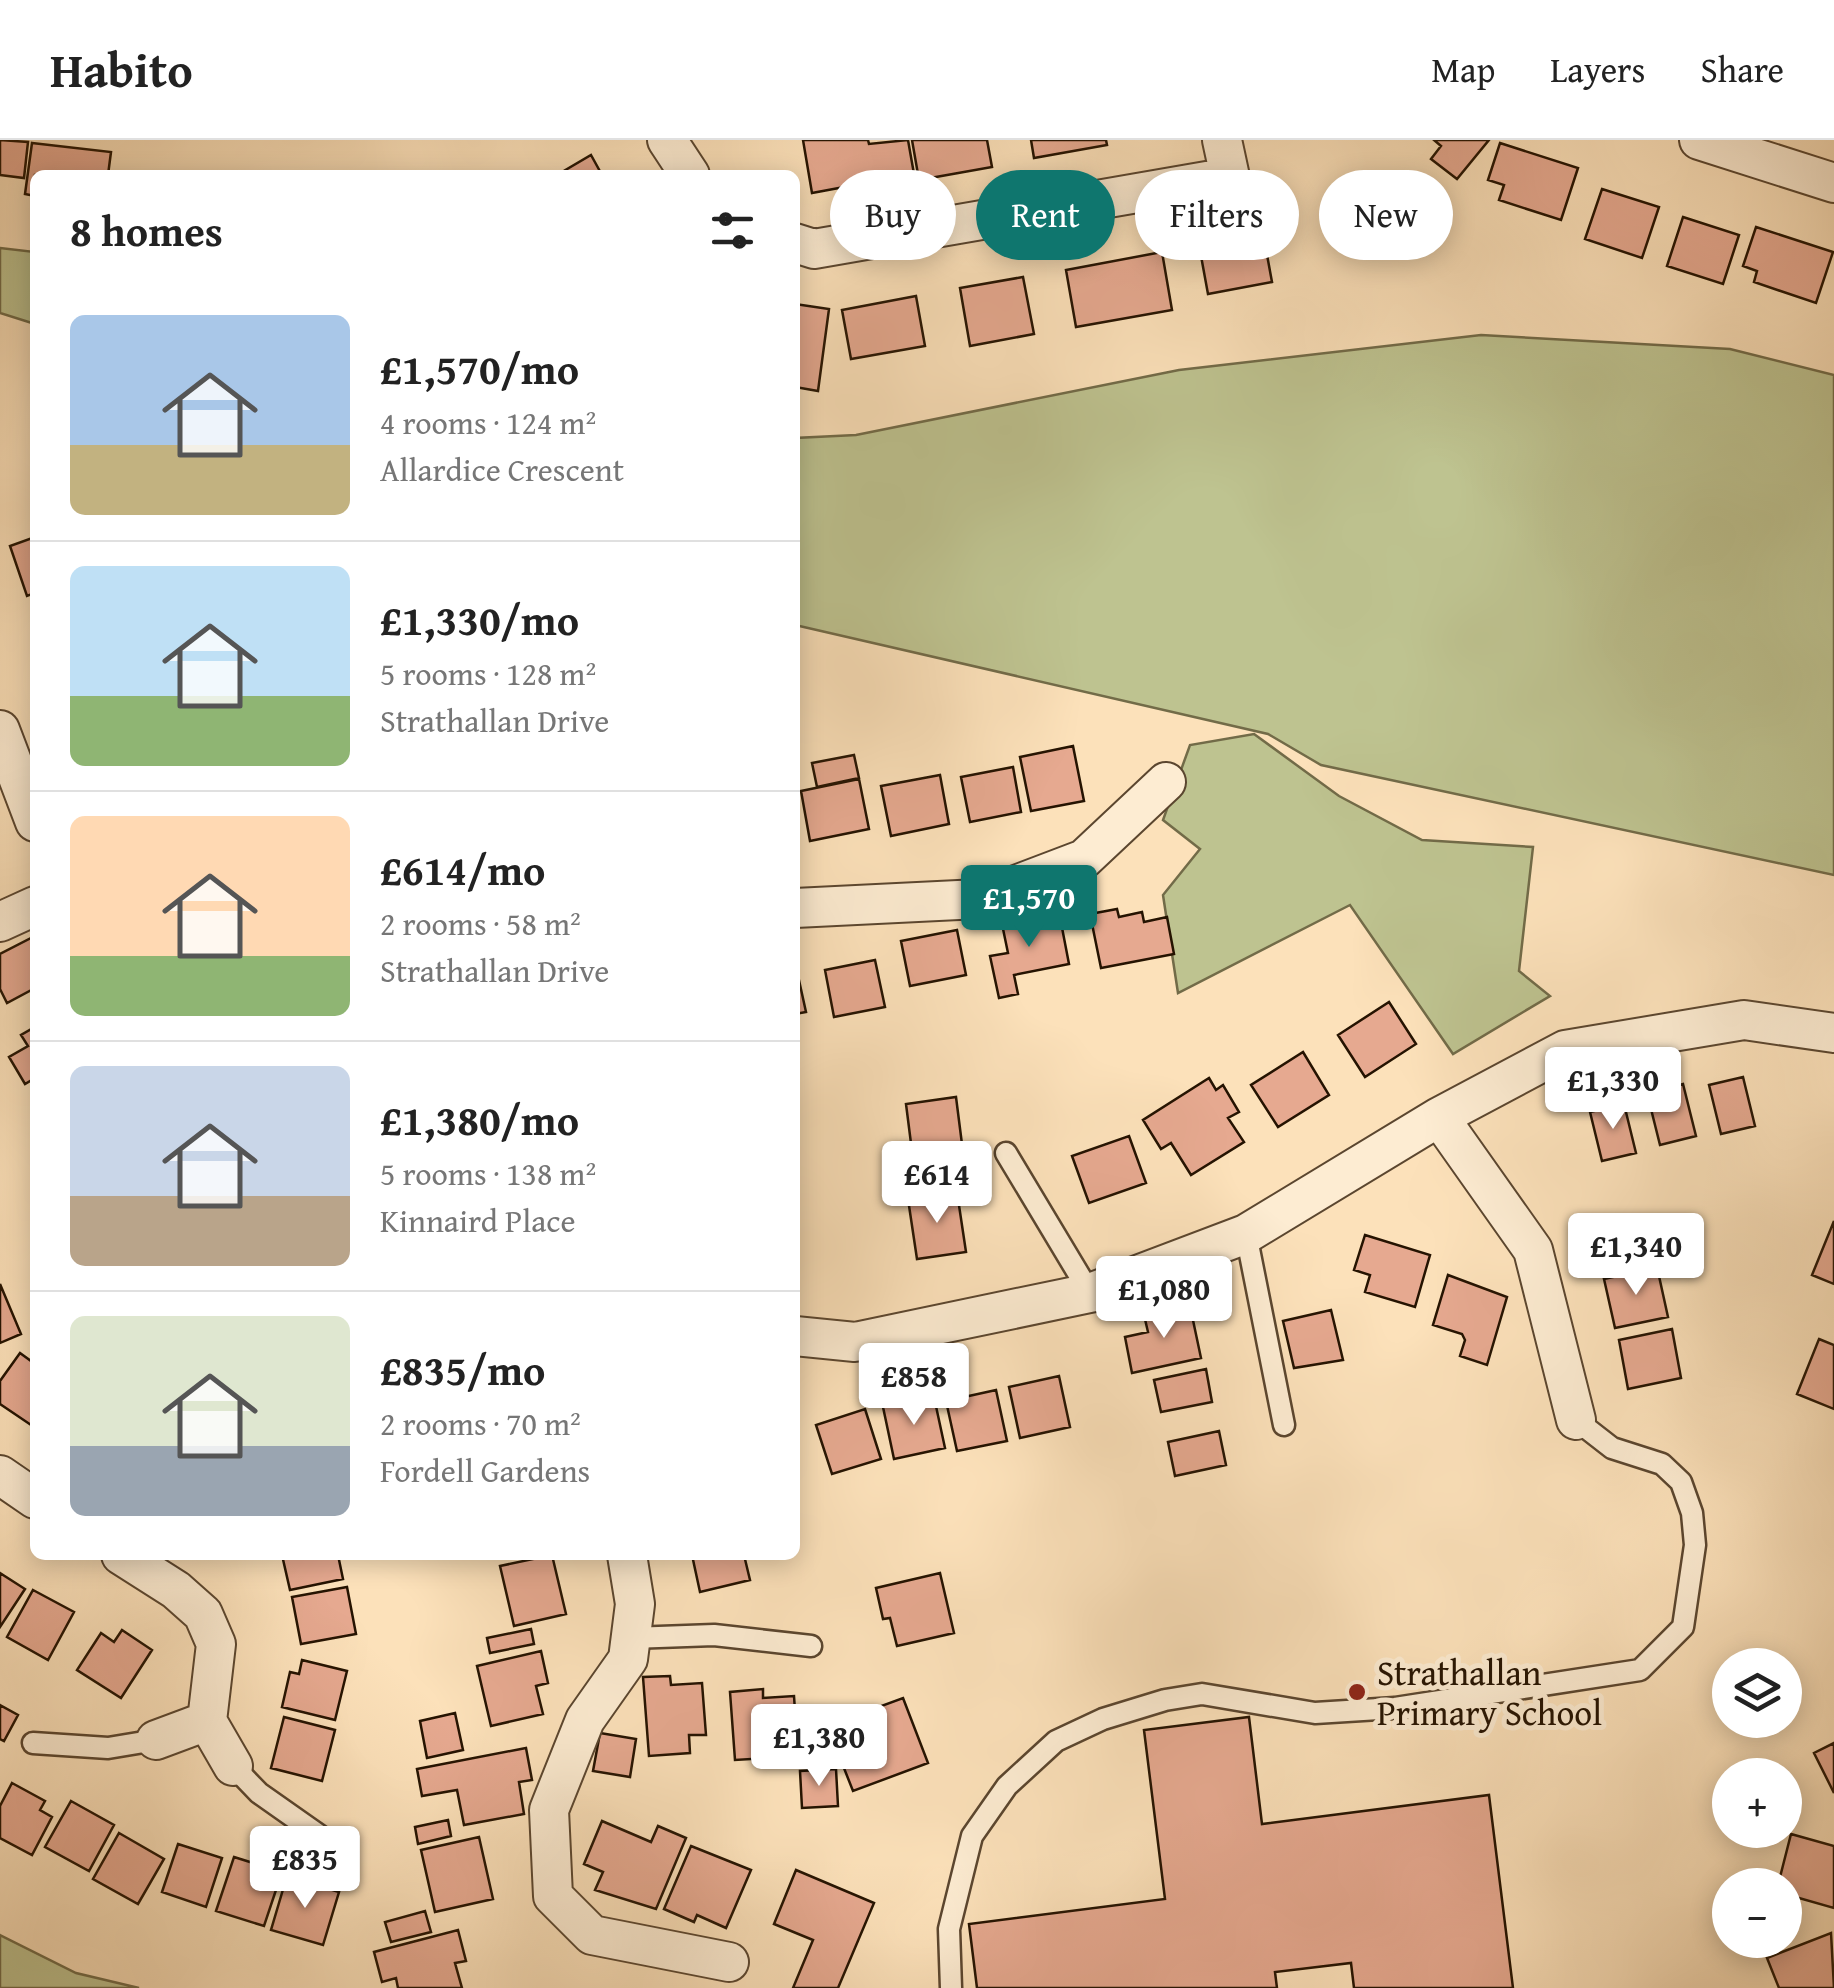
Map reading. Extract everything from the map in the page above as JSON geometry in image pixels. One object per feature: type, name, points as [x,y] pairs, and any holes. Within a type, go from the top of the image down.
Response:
[{"type":"street","points":[[667,140],[687,170]]},
{"type":"street","points":[[800,245],[814,249],[1230,177],[1222,140]]},
{"type":"street","points":[[1698,140],[1834,182]]},
{"type":"street","points":[[0,730],[30,809]]},
{"type":"street","points":[[800,908],[979,898],[1084,860],[1166,782]]},
{"type":"street","points":[[0,922],[30,908]]},
{"type":"street","points":[[800,1336],[856,1342],[1090,1292],[1246,1234],[1440,1117],[1565,1050],[1744,1020],[1834,1033]]},
{"type":"street","points":[[1440,1117],[1533,1250],[1576,1420]]},
{"type":"street","points":[[1,1479],[30,1497]]},
{"type":"street","points":[[128,1560],[204,1614],[216,1644],[208,1721],[233,1766]]},
{"type":"street","points":[[628,1560],[635,1604],[628,1658],[585,1720],[550,1810],[554,1896],[592,1935],[729,1962]]},
{"type":"street","points":[[156,1740],[208,1721]]},
{"type":"lane","points":[[1006,1153],[1090,1292]]},
{"type":"lane","points":[[1246,1234],[1284,1425]]},
{"type":"lane","points":[[951,1988],[948,1929],[972,1836],[1007,1786],[1056,1741],[1103,1718],[1202,1694],[1316,1713],[1395,1708],[1640,1670],[1682,1627],[1694,1545],[1692,1513],[1682,1482],[1662,1464],[1612,1448],[1576,1420]]},
{"type":"lane","points":[[630,1638],[714,1634],[812,1646]]},
{"type":"lane","points":[[33,1743],[108,1748],[156,1740]]},
{"type":"lane","points":[[233,1766],[274,1804],[324,1838]]},
{"type":"green space","points":[[0,248],[30,251],[30,322],[0,313]]},
{"type":"green space","points":[[1481,335],[1730,349],[1834,375],[1834,875],[1321,765],[1268,734],[800,626],[800,438],[856,435],[1179,370]]},
{"type":"green space","points":[[1254,734],[1339,796],[1422,840],[1533,847],[1519,971],[1550,996],[1453,1054],[1350,905],[1178,993],[1163,895],[1200,849],[1163,820],[1190,745]]},
{"type":"green space","points":[[0,1935],[76,1973],[139,1988],[0,1988]]},
{"type":"building","points":[[0,140],[28,142],[24,178],[0,175]]},
{"type":"building","points":[[803,140],[868,140],[869,144],[908,140],[913,170],[830,170],[830,190],[812,193]]},
{"type":"building","points":[[912,140],[987,140],[992,167],[956,173],[956,170],[917,170]]},
{"type":"building","points":[[1031,140],[1106,140],[1107,145],[1034,158]]},
{"type":"building","points":[[1434,140],[1489,140],[1457,179],[1453,170],[1445,170],[1431,159],[1441,146]]},
{"type":"building","points":[[32,143],[111,152],[109,170],[30,170],[30,195],[25,194]]},
{"type":"building","points":[[1500,143],[1578,168],[1561,220],[1499,200],[1504,185],[1488,180]]},
{"type":"building","points":[[591,155],[599,170],[566,170]]},
{"type":"building","points":[[1602,189],[1659,207],[1642,258],[1585,239]]},
{"type":"building","points":[[1683,217],[1739,235],[1723,284],[1667,266]]},
{"type":"building","points":[[1756,227],[1833,252],[1816,303],[1754,282],[1757,271],[1743,266]]},
{"type":"building","points":[[1135,257],[1163,260],[1172,310],[1076,327],[1066,270]]},
{"type":"building","points":[[1202,260],[1268,260],[1272,282],[1208,294]]},
{"type":"building","points":[[1023,277],[1034,334],[970,346],[960,288]]},
{"type":"building","points":[[916,296],[925,346],[851,359],[842,310]]},
{"type":"building","points":[[800,305],[829,309],[818,391],[800,388]]},
{"type":"building","points":[[30,539],[27,596],[10,546]]},
{"type":"building","points":[[1073,746],[1084,801],[1031,811],[1020,757]]},
{"type":"building","points":[[854,755],[859,778],[817,787],[812,763]]},
{"type":"building","points":[[1013,767],[1021,812],[970,822],[961,777]]},
{"type":"building","points":[[940,775],[949,824],[891,836],[881,786]]},
{"type":"building","points":[[859,779],[869,829],[810,841],[801,791]]},
{"type":"building","points":[[1117,909],[1119,917],[1142,912],[1144,922],[1167,917],[1174,954],[1101,968],[1090,914]]},
{"type":"building","points":[[1059,912],[1069,964],[1014,975],[1018,994],[999,998],[990,956],[1008,953],[1002,924]]},
{"type":"building","points":[[957,930],[966,975],[910,986],[901,941]]},
{"type":"building","points":[[30,939],[30,991],[7,1003],[0,989],[0,954]]},
{"type":"building","points":[[875,960],[885,1007],[834,1017],[825,970]]},
{"type":"building","points":[[800,985],[806,1012],[800,1013]]},
{"type":"building","points":[[1389,1002],[1416,1044],[1365,1077],[1338,1035]]},
{"type":"building","points":[[30,1030],[30,1081],[25,1084],[9,1057],[28,1046],[21,1035]]},
{"type":"building","points":[[1303,1052],[1329,1095],[1278,1127],[1251,1085]]},
{"type":"building","points":[[1743,1077],[1755,1126],[1721,1134],[1709,1085]]},
{"type":"building","points":[[1209,1078],[1216,1090],[1223,1085],[1239,1112],[1228,1118],[1244,1142],[1191,1175],[1171,1143],[1161,1149],[1143,1120]]},
{"type":"building","points":[[1683,1084],[1696,1136],[1660,1145],[1647,1093]]},
{"type":"building","points":[[956,1097],[964,1160],[914,1167],[906,1104]]},
{"type":"building","points":[[1624,1104],[1636,1153],[1602,1161],[1590,1112]]},
{"type":"building","points":[[1129,1136],[1146,1183],[1089,1203],[1072,1156]]},
{"type":"building","points":[[957,1192],[966,1252],[917,1259],[908,1199]]},
{"type":"building","points":[[1834,1221],[1834,1284],[1812,1275]]},
{"type":"building","points":[[1365,1235],[1430,1255],[1415,1307],[1365,1292],[1370,1275],[1354,1270]]},
{"type":"building","points":[[1657,1267],[1668,1317],[1615,1328],[1604,1279]]},
{"type":"building","points":[[1448,1275],[1507,1297],[1487,1365],[1460,1356],[1465,1340],[1462,1334],[1433,1325]]},
{"type":"building","points":[[0,1284],[21,1334],[0,1343]]},
{"type":"building","points":[[1190,1306],[1201,1358],[1132,1373],[1125,1337],[1148,1332],[1144,1315]]},
{"type":"building","points":[[1331,1310],[1343,1360],[1294,1368],[1283,1321]]},
{"type":"building","points":[[1672,1329],[1681,1378],[1628,1389],[1619,1340]]},
{"type":"building","points":[[1819,1339],[1834,1345],[1834,1409],[1797,1394]]},
{"type":"building","points":[[20,1353],[30,1360],[30,1424],[0,1404],[0,1381]]},
{"type":"building","points":[[1206,1369],[1212,1402],[1161,1412],[1154,1380]]},
{"type":"building","points":[[1059,1376],[1070,1427],[1020,1438],[1009,1387]]},
{"type":"building","points":[[996,1390],[1007,1441],[957,1451],[946,1401]]},
{"type":"building","points":[[934,1397],[945,1448],[894,1459],[883,1407]]},
{"type":"building","points":[[865,1409],[881,1459],[832,1474],[816,1425]]},
{"type":"building","points":[[1219,1431],[1226,1465],[1175,1476],[1168,1442]]},
{"type":"building","points":[[283,1560],[339,1560],[343,1579],[290,1590]]},
{"type":"building","points":[[553,1560],[566,1614],[514,1626],[500,1566]]},
{"type":"building","points":[[693,1560],[745,1560],[750,1580],[700,1592]]},
{"type":"building","points":[[0,1573],[25,1589],[0,1627]]},
{"type":"building","points":[[940,1573],[954,1633],[897,1646],[890,1618],[883,1619],[876,1588]]},
{"type":"building","points":[[347,1587],[356,1634],[301,1644],[292,1597]]},
{"type":"building","points":[[33,1590],[74,1612],[48,1660],[7,1637]]},
{"type":"building","points":[[531,1629],[534,1644],[490,1653],[487,1638]]},
{"type":"building","points":[[122,1630],[152,1650],[121,1698],[77,1670],[101,1633],[114,1642]]},
{"type":"building","points":[[541,1651],[548,1683],[536,1686],[543,1714],[491,1726],[477,1666]]},
{"type":"building","points":[[302,1660],[347,1671],[335,1720],[282,1707],[290,1672],[299,1674]]},
{"type":"building","points":[[670,1676],[671,1685],[702,1683],[706,1735],[689,1735],[690,1753],[649,1756],[643,1677]]},
{"type":"building","points":[[763,1689],[763,1698],[794,1696],[798,1756],[735,1760],[730,1692]]},
{"type":"building","points":[[903,1698],[928,1763],[853,1791],[831,1735],[868,1721],[865,1712]]},
{"type":"building","points":[[0,1705],[18,1715],[4,1741],[0,1739]]},
{"type":"building","points":[[455,1713],[463,1750],[427,1758],[420,1721]]},
{"type":"building","points":[[284,1717],[335,1730],[322,1781],[271,1768]]},
{"type":"building","points":[[1249,1717],[1262,1824],[1489,1795],[1513,1988],[1354,1988],[1351,1963],[1275,1972],[1277,1988],[977,1988],[969,1924],[1165,1899],[1144,1730]]},
{"type":"building","points":[[600,1733],[636,1739],[630,1777],[593,1771]]},
{"type":"building","points":[[1834,1743],[1834,1793],[1814,1753]]},
{"type":"building","points":[[526,1748],[532,1780],[519,1782],[524,1814],[464,1825],[457,1790],[422,1796],[417,1769]]},
{"type":"building","points":[[836,1769],[838,1806],[802,1808],[800,1771]]},
{"type":"building","points":[[12,1783],[45,1801],[40,1810],[52,1817],[32,1855],[0,1838],[0,1806]]},
{"type":"building","points":[[71,1801],[114,1825],[89,1871],[45,1847]]},
{"type":"building","points":[[448,1820],[451,1836],[418,1844],[415,1827]]},
{"type":"building","points":[[602,1821],[651,1842],[658,1826],[686,1838],[656,1909],[595,1890],[603,1872],[584,1864]]},
{"type":"building","points":[[119,1833],[164,1859],[138,1904],[93,1879]]},
{"type":"building","points":[[479,1837],[493,1899],[435,1912],[421,1850]]},
{"type":"building","points":[[1802,1837],[1834,1846],[1834,1908],[1802,1899],[1802,1868],[1782,1868],[1787,1848],[1802,1848]]},
{"type":"building","points":[[178,1844],[222,1858],[206,1907],[162,1892]]},
{"type":"building","points":[[691,1846],[751,1870],[726,1928],[697,1915],[694,1922],[664,1909]]},
{"type":"building","points":[[234,1857],[282,1872],[264,1926],[216,1911]]},
{"type":"building","points":[[796,1870],[874,1903],[838,1988],[793,1988],[813,1940],[774,1924]]},
{"type":"building","points":[[287,1876],[339,1892],[323,1945],[271,1930]]},
{"type":"building","points":[[425,1911],[431,1932],[391,1942],[385,1922]]},
{"type":"building","points":[[458,1930],[466,1961],[455,1963],[462,1988],[398,1988],[396,1978],[382,1982],[374,1952]]},
{"type":"building","points":[[1831,1933],[1834,1988],[1779,1988],[1767,1958],[1802,1958],[1802,1944]]},
{"type":"place","name":"Strathallan Primary School","points":[[1357,1692]]}]
